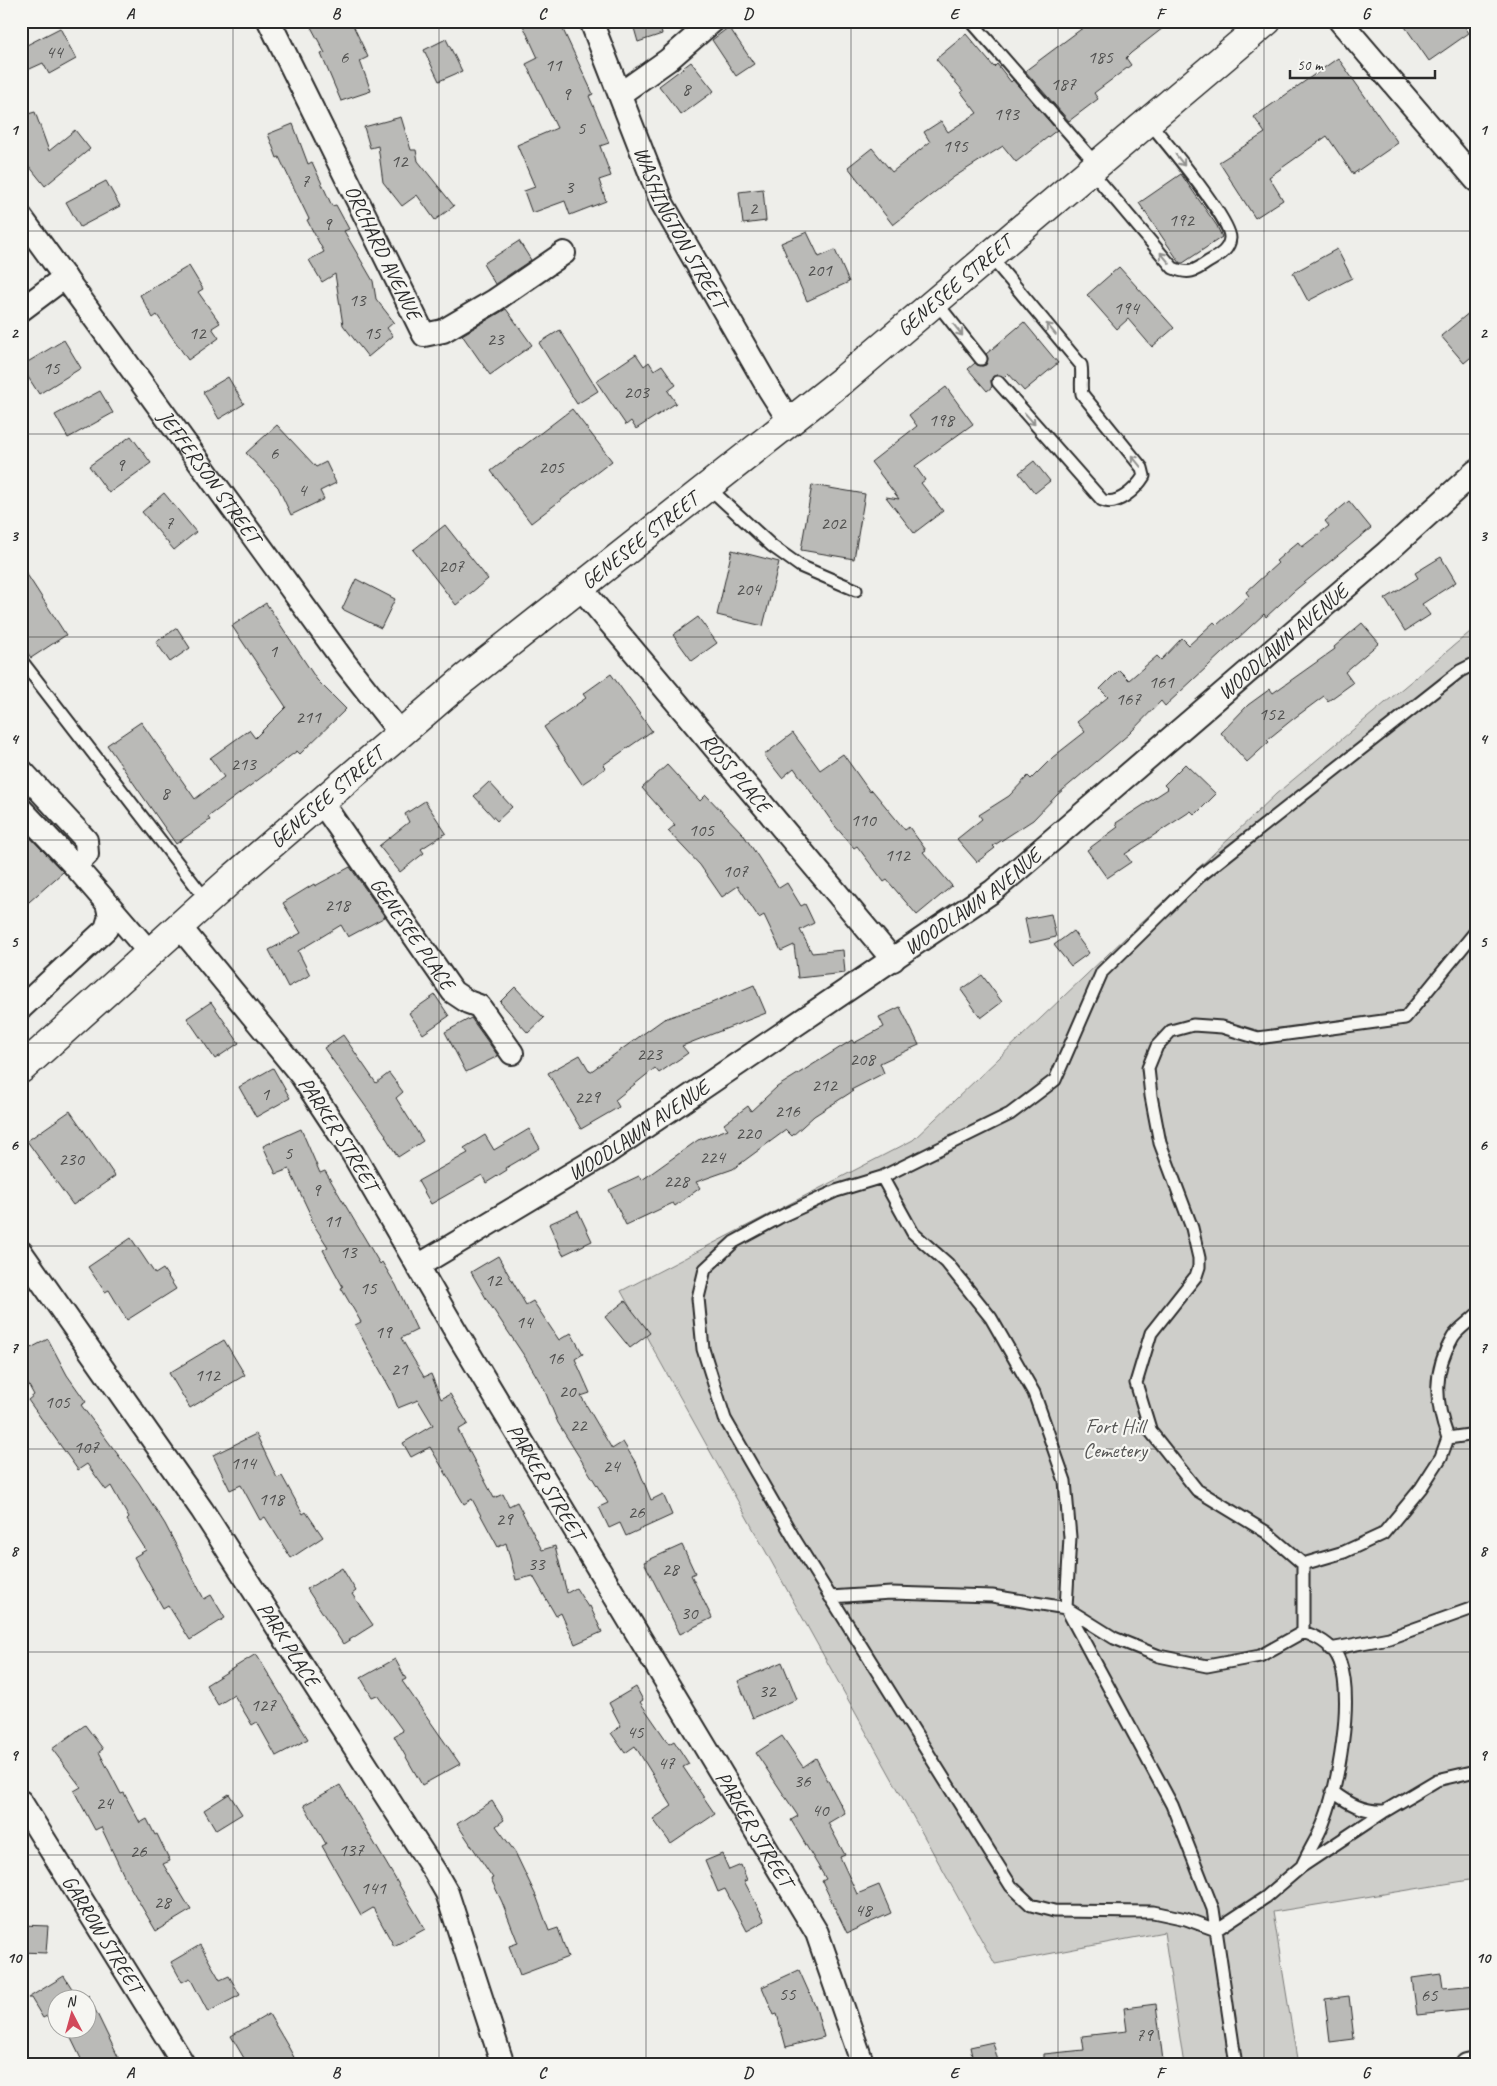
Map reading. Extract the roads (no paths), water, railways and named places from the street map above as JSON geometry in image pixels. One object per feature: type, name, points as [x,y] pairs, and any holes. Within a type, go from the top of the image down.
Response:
[{"type":"main road","name":"GENESEE STREET","points":[[21,1069],[150,953],[464,679],[579,586],[790,422],[936,302],[1267,21]]},
{"type":"street","name":"ORCHARD AVENUE","points":[[268,21],[424,335],[443,332],[494,301],[564,253]]},
{"type":"street","name":"WASHINGTON STREET","points":[[590,21],[662,203],[790,422]]},
{"type":"street","points":[[620,94],[668,60],[713,21]]},
{"type":"street","points":[[1340,21],[1476,180]]},
{"type":"street","name":"JEFFERSON STREET","points":[[21,217],[345,663],[401,734]]},
{"type":"street","points":[[21,310],[65,277]]},
{"type":"street","name":"WOODLAWN AVENUE","points":[[418,1266],[605,1154],[993,891],[1386,552],[1476,471]]},
{"type":"street","name":"ROSS PLACE","points":[[579,586],[602,616],[893,960]]},
{"type":"street","points":[[21,770],[86,840],[87,854],[75,866]]},
{"type":"street","name":"GENESEE PLACE","points":[[322,803],[453,992],[468,1002],[479,1006],[512,1053]]},
{"type":"street","points":[[21,809],[75,866],[150,953]]},
{"type":"street","points":[[21,1008],[106,929],[110,916],[107,903]]},
{"type":"street","name":"PARKER STREET","points":[[180,927],[301,1075],[354,1154],[418,1266],[817,1933],[863,2065]]},
{"type":"street","name":"PARK PLACE","points":[[21,1252],[202,1510],[435,1872],[447,1893],[503,2065]]},
{"type":"street","name":"GARROW STREET","points":[[21,1802],[184,2065]]},
{"type":"street","points":[[1467,2065],[1476,2063]]},
{"type":"lane","points":[[971,21],[1095,168],[1173,268],[1184,273],[1196,270],[1225,252],[1230,237],[1225,224],[1191,174],[1149,122]]},
{"type":"lane","points":[[990,256],[1081,365],[1083,375],[1080,383],[1082,394],[1142,468],[1144,476],[1140,483],[1116,502],[1108,503],[1102,500],[998,382]]},
{"type":"lane","points":[[936,302],[981,359]]},
{"type":"lane","points":[[708,487],[772,546],[800,566],[856,590]]},
{"type":"lane","points":[[21,660],[208,902]]},
{"type":"lane","points":[[1216,1930],[1186,1919],[1153,1912],[1054,1911],[1031,1905],[1011,1886],[830,1597],[726,1419],[703,1349],[698,1298],[705,1269],[734,1242],[836,1191],[882,1176],[1010,1114],[1055,1080],[1102,972],[1200,876],[1460,670],[1476,663]]},
{"type":"lane","points":[[1303,1632],[1303,1564],[1266,1532],[1197,1490],[1151,1432],[1136,1383],[1151,1333],[1196,1276],[1199,1267],[1192,1228],[1160,1144],[1148,1068],[1157,1046],[1171,1031],[1193,1025],[1222,1027],[1258,1038],[1405,1018],[1476,932]]},
{"type":"lane","points":[[882,1176],[913,1232],[947,1263],[991,1318],[1034,1393],[1065,1481],[1070,1537],[1066,1608],[1172,1805],[1213,1909],[1236,2065]]},
{"type":"lane","points":[[1303,1564],[1344,1552],[1382,1534],[1421,1488],[1441,1457],[1448,1438],[1440,1415],[1436,1388],[1440,1368],[1454,1336],[1476,1315]]},
{"type":"lane","points":[[1448,1438],[1476,1434]]},
{"type":"lane","points":[[830,1597],[891,1593],[992,1596],[1066,1608],[1114,1638],[1160,1656],[1207,1666],[1260,1656],[1303,1632],[1323,1639],[1340,1661],[1346,1708],[1332,1791],[1323,1824],[1301,1867]]},
{"type":"lane","points":[[1330,1648],[1389,1638],[1476,1607]]},
{"type":"lane","points":[[1216,1930],[1266,1897],[1301,1867],[1384,1811],[1437,1780],[1476,1771]]},
{"type":"lane","points":[[1332,1791],[1350,1804],[1371,1812],[1384,1811]]},
{"type":"park label","name":"Fort Hill Cemetery","points":[[1115,1438]]}]
